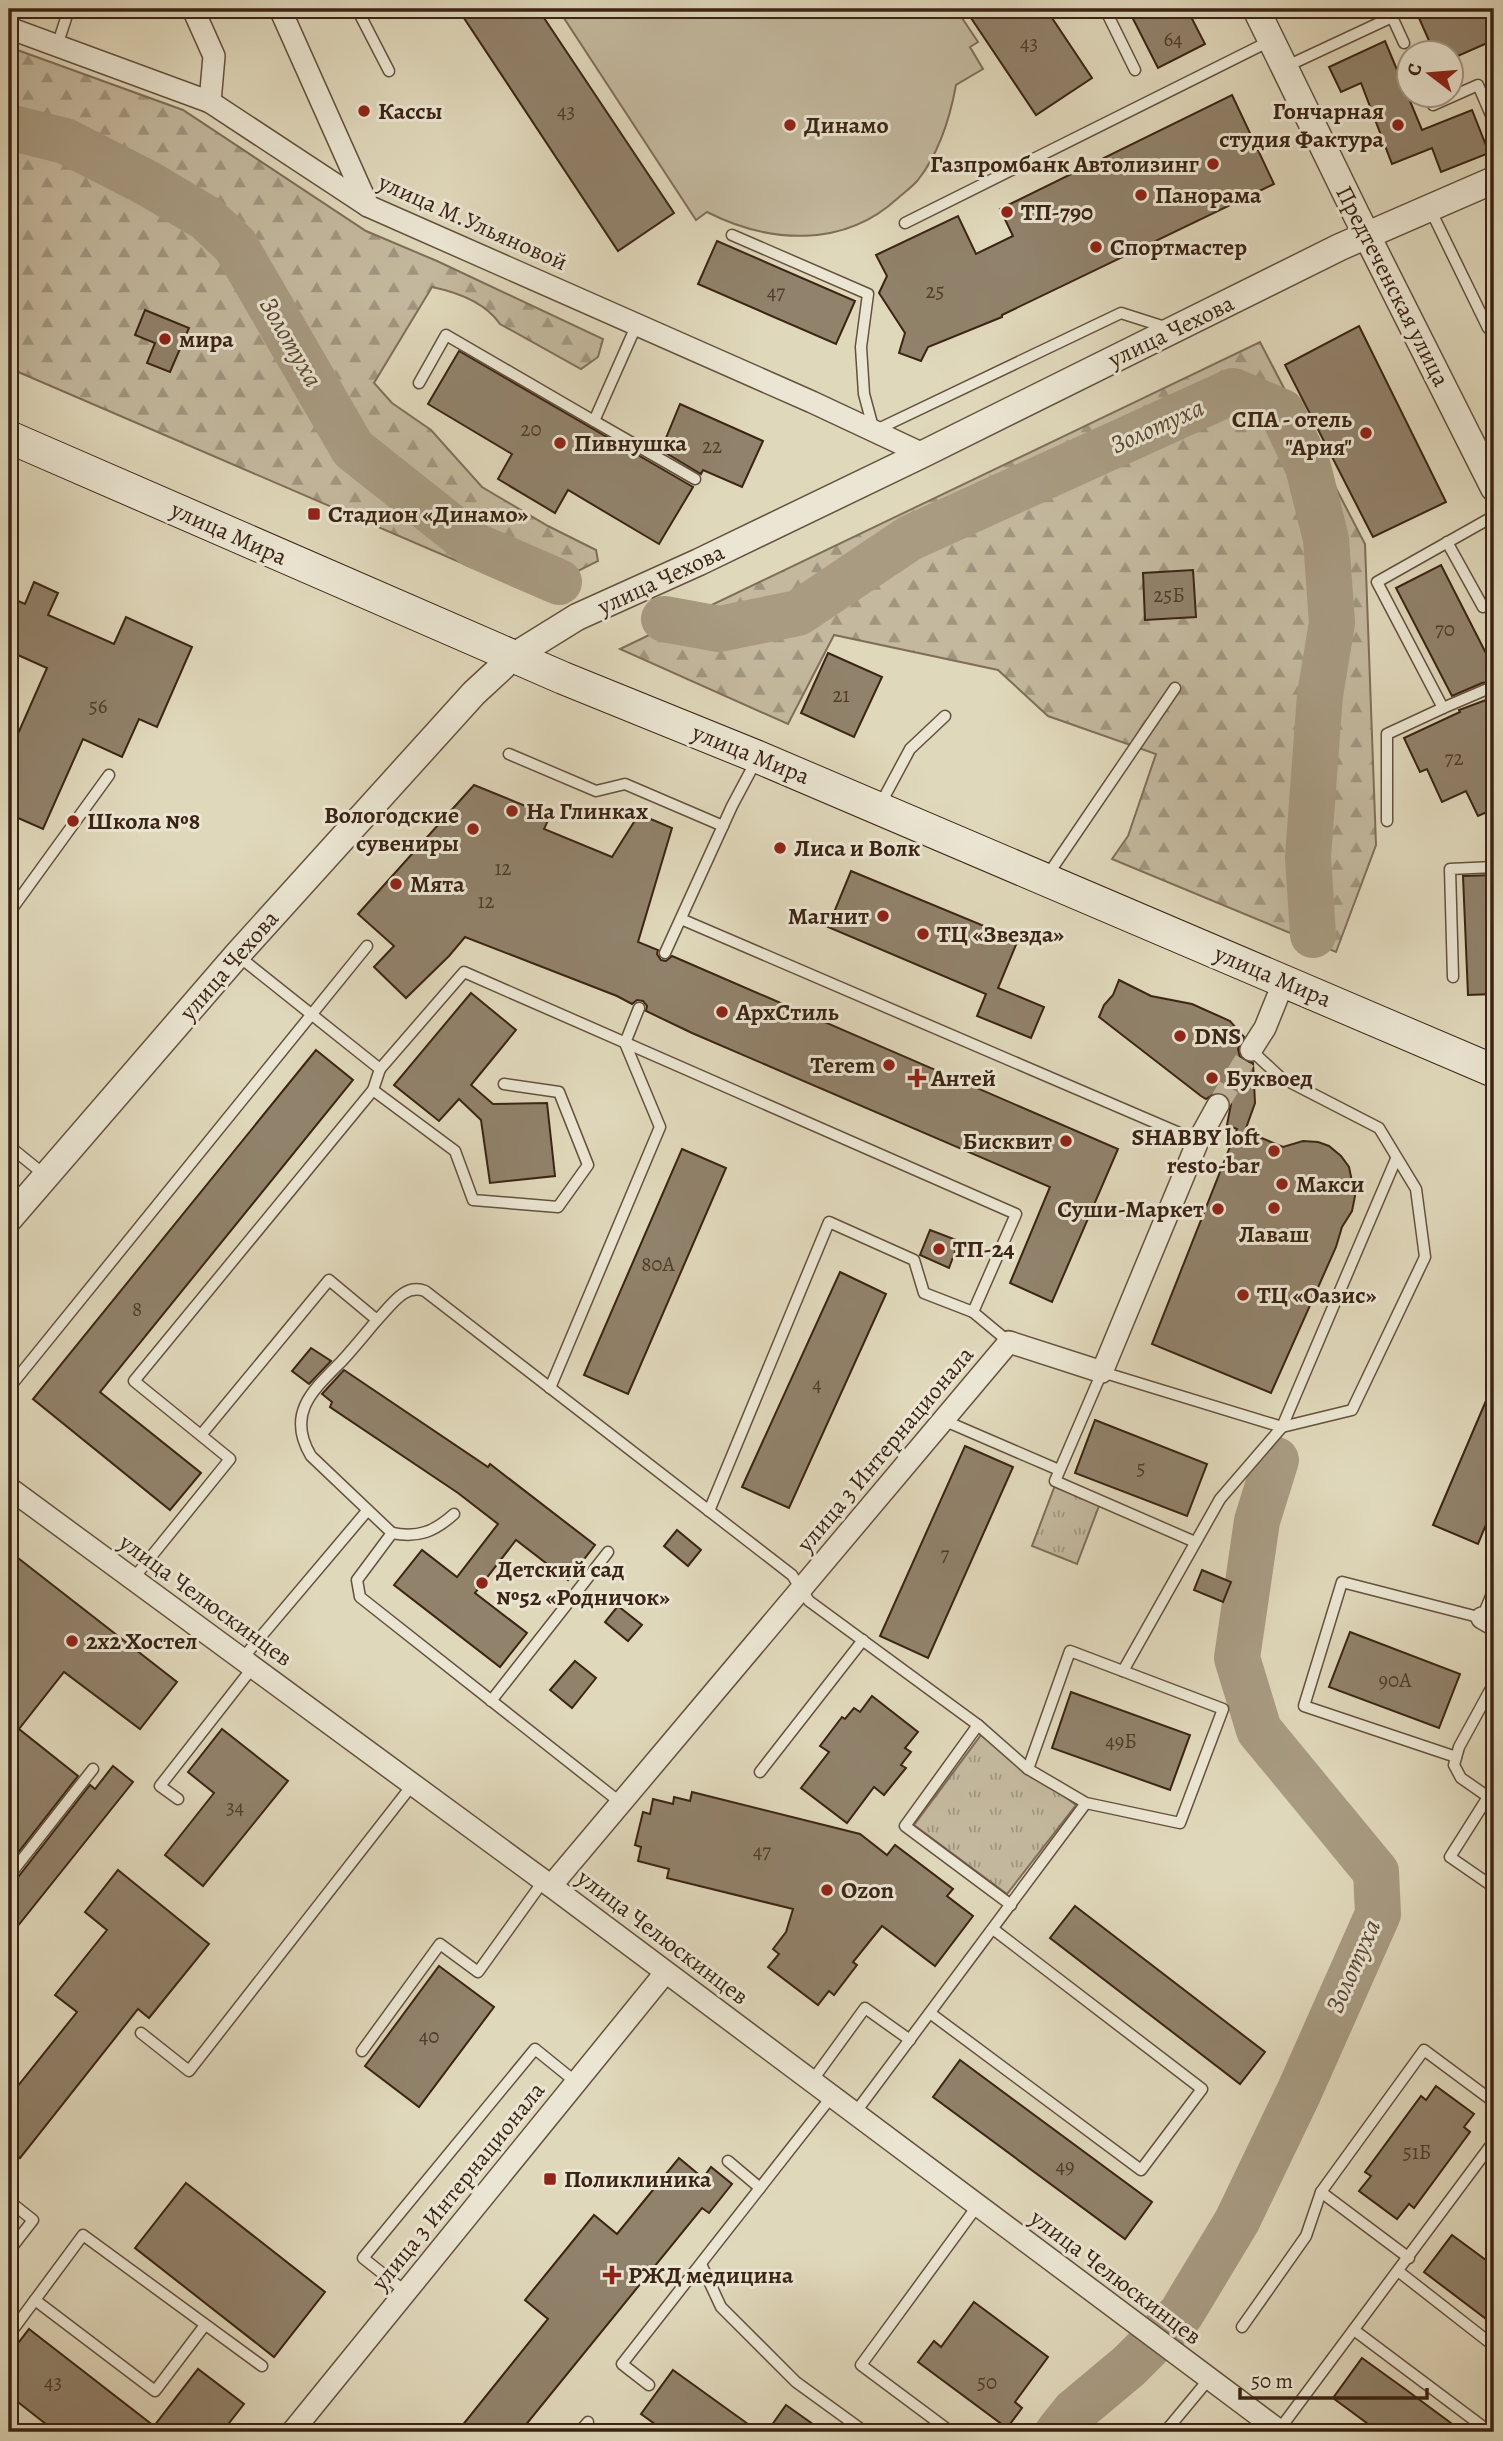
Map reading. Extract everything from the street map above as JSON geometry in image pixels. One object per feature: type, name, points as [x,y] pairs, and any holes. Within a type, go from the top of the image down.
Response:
[{"type":"main road","name":"улица Мира","points":[[9,437],[514,656],[758,757],[1494,1071]]},
{"type":"street","points":[[193,9],[215,56],[210,102]]},
{"type":"street","points":[[280,9],[368,206]]},
{"type":"street","name":"Предтеченская улица","points":[[1256,9],[1494,488]]},
{"type":"street","name":"улица М.Ульяновой","points":[[9,28],[210,102],[368,206],[923,454]]},
{"type":"street","name":"улица Чехова","points":[[9,1219],[237,954],[474,692],[514,656],[577,617],[699,562],[923,454],[1340,247],[1494,180]]},
{"type":"street","points":[[1251,1050],[1265,1028],[1284,981]]},
{"type":"street","points":[[1102,1372],[1198,1141],[1218,1105]]},
{"type":"street","name":"улица 3 Интернационала","points":[[547,1883],[621,1803],[1009,1342],[1102,1372]]},
{"type":"street","name":"улица Челюскинцев","points":[[9,1488],[547,1883],[1280,2431]]},
{"type":"street","name":"улица 3 Интернационала","points":[[303,2428],[406,2292],[665,1973]]},
{"type":"lane","points":[[57,46],[69,9]]},
{"type":"lane","points":[[357,9],[390,71]]},
{"type":"lane","points":[[1105,9],[1135,70]]},
{"type":"lane","points":[[1285,67],[1392,17],[1402,38]]},
{"type":"lane","points":[[905,223],[1272,40]]},
{"type":"lane","points":[[1464,91],[1478,85],[1494,122]]},
{"type":"lane","points":[[1430,209],[1488,328],[1494,325]]},
{"type":"lane","points":[[732,235],[868,294],[861,347],[864,394],[874,431],[1121,313],[1174,330]]},
{"type":"lane","points":[[594,421],[637,324]]},
{"type":"lane","points":[[419,383],[446,335],[695,479]]},
{"type":"lane","points":[[1443,708],[1377,582],[1494,516]]},
{"type":"lane","points":[[1447,542],[1483,607]]},
{"type":"lane","points":[[1045,879],[1175,688]]},
{"type":"lane","points":[[1387,821],[1387,734],[1443,708],[1494,689]]},
{"type":"lane","points":[[878,808],[910,749],[945,716]]},
{"type":"lane","points":[[509,754],[596,791],[625,784],[723,826]]},
{"type":"lane","points":[[665,953],[758,757]]},
{"type":"lane","points":[[9,913],[109,775]]},
{"type":"lane","points":[[1453,977],[1450,869],[1494,867]]},
{"type":"lane","points":[[681,919],[1198,1141]]},
{"type":"lane","points":[[9,1388],[367,946]]},
{"type":"lane","points":[[237,954],[380,1069]]},
{"type":"lane","points":[[134,1579],[230,1459],[134,1381],[373,1090],[380,1069],[464,972],[1016,1214],[973,1312]]},
{"type":"lane","points":[[550,1388],[660,1126],[625,1043],[639,1008]]},
{"type":"lane","points":[[1195,1542],[1055,1481],[1102,1372],[1282,1427],[1352,1410],[1425,1257],[1416,1189],[1379,1128],[1280,1077],[1251,1050]]},
{"type":"lane","points":[[373,1090],[455,1151],[473,1200],[558,1207],[588,1165],[559,1093],[504,1084]]},
{"type":"lane","points":[[9,1146],[46,1176]]},
{"type":"lane","points":[[1123,1671],[1220,1499],[1282,1427],[1396,1159]]},
{"type":"lane","points":[[709,1511],[830,1222],[914,1260],[924,1293],[973,1312],[1009,1342]]},
{"type":"lane","points":[[201,1435],[329,1280],[377,1320]]},
{"type":"lane","points":[[454,1514],[439,1528],[424,1534],[407,1536],[392,1533],[312,1456],[303,1442],[300,1425],[303,1407],[313,1391],[402,1293],[411,1289],[425,1291],[792,1575],[809,1601],[978,1726],[1028,1769],[1086,1803],[1180,1823],[1223,1709],[1070,1651],[1028,1769]]},
{"type":"lane","points":[[943,1420],[1059,1471]]},
{"type":"lane","points":[[178,1799],[160,1786],[247,1663],[367,1511]]},
{"type":"lane","points":[[392,1533],[357,1580],[360,1597],[621,1803]]},
{"type":"lane","points":[[491,1701],[608,1552]]},
{"type":"lane","points":[[1456,1757],[1304,1706],[1342,1583],[1488,1622],[1494,1589]]},
{"type":"lane","points":[[760,1772],[863,1640]]},
{"type":"lane","points":[[1492,1886],[1450,1857],[1491,1799],[1461,1778],[1454,1765],[1459,1747],[1494,1683]]},
{"type":"lane","points":[[978,1726],[905,1826],[1011,1905]]},
{"type":"lane","points":[[9,1876],[93,1769]]},
{"type":"lane","points":[[141,2032],[189,2071],[413,1784]]},
{"type":"lane","points":[[855,2113],[1086,1803]]},
{"type":"lane","points":[[362,2051],[440,1944],[478,1972],[547,1883]]},
{"type":"lane","points":[[930,2013],[1141,2170],[1202,2089],[993,1929]]},
{"type":"lane","points":[[812,2081],[865,2008],[910,2040]]},
{"type":"lane","points":[[406,2292],[363,2258],[535,2049],[577,2083]]},
{"type":"lane","points":[[1242,2326],[1306,2235],[1321,2192],[1424,2050],[1494,2102]]},
{"type":"lane","points":[[649,2385],[622,2364],[832,2096]]},
{"type":"lane","points":[[1280,2431],[1494,2141]]},
{"type":"lane","points":[[728,2161],[760,2188]]},
{"type":"lane","points":[[1321,2192],[1409,2258]]},
{"type":"lane","points":[[9,2202],[33,2220],[9,2251]]},
{"type":"lane","points":[[951,2432],[860,2365],[978,2205]]},
{"type":"lane","points":[[9,2335],[83,2235],[262,2365]]},
{"type":"lane","points":[[701,2263],[722,2307],[796,2382],[864,2432]]},
{"type":"lane","points":[[1398,2271],[1494,2346]]},
{"type":"lane","points":[[35,2300],[155,2391],[205,2325]]},
{"type":"lane","points":[[1354,2330],[1490,2432]]},
{"type":"lane","points":[[1166,2432],[1209,2379]]},
{"type":"lane","points":[[579,2432],[588,2422]]},
{"type":"green space","name":"Динамо","points":[[558,9],[956,9],[978,42],[970,47],[983,69],[956,85],[938,147],[918,180],[898,198],[877,214],[854,226],[806,236],[781,235],[731,223],[707,212],[696,220]]},
{"type":"green space","points":[[9,47],[183,110],[366,231],[437,261],[603,339],[598,357],[581,369],[500,324],[478,304],[460,295],[432,287],[374,383],[392,403],[431,430],[482,487],[548,526],[596,550],[598,561],[542,589],[485,573],[9,368]]},
{"type":"green space","points":[[1260,342],[1365,544],[1376,845],[1336,952],[1112,859],[1128,836],[1156,754],[1048,716],[998,670],[834,635],[788,724],[620,649]]},
{"type":"green space","points":[[1057,1480],[1102,1498],[1077,1564],[1032,1546]]},
{"type":"green space","points":[[981,1735],[1076,1805],[1007,1894],[914,1825]]},
{"type":"building","points":[[458,9],[538,9],[674,213],[618,251]]},
{"type":"building","points":[[965,9],[1046,9],[1092,78],[1036,115]]},
{"type":"building","points":[[1128,9],[1187,9],[1205,44],[1158,68]]},
{"type":"building","points":[[1415,9],[1491,9],[1494,17],[1494,40],[1464,53],[1464,38],[1428,38]]},
{"type":"building","points":[[1385,41],[1394,63],[1394,108],[1413,108],[1422,130],[1472,110],[1489,153],[1441,172],[1432,148],[1392,164],[1361,83],[1341,92],[1329,67]]},
{"type":"building","name":"Панорама","points":[[1232,95],[1274,184],[1002,317],[928,347],[921,361],[899,353],[905,333],[879,293],[887,276],[876,255],[958,216],[976,254],[1013,236],[1000,209]]},
{"type":"building","points":[[717,241],[855,301],[836,344],[698,284]]},
{"type":"building","name":"мира","points":[[145,310],[189,328],[170,372],[147,363],[155,343],[135,335]]},
{"type":"building","name":"СПА - отель \"Ария\"","points":[[1359,326],[1446,502],[1373,537],[1285,365]]},
{"type":"building","points":[[459,351],[693,487],[659,544],[568,490],[555,513],[498,479],[512,454],[428,404]]},
{"type":"building","points":[[680,404],[763,441],[742,487],[703,470],[701,474],[661,450]]},
{"type":"building","points":[[1441,565],[1494,669],[1494,681],[1482,683],[1452,696],[1396,588]]},
{"type":"building","points":[[1193,570],[1196,617],[1145,620],[1143,573]]},
{"type":"building","points":[[34,582],[58,593],[48,615],[114,644],[126,617],[192,647],[157,727],[139,719],[122,757],[83,739],[43,829],[9,814],[9,754],[47,668],[9,651],[9,597],[25,604]]},
{"type":"building","points":[[828,653],[882,677],[854,737],[801,713]]},
{"type":"building","points":[[1494,697],[1494,809],[1478,816],[1466,791],[1442,802],[1427,769],[1420,772],[1404,738],[1460,712],[1459,710]]},
{"type":"building","points":[[474,785],[550,816],[544,829],[612,857],[639,814],[672,828],[638,942],[658,950],[657,954],[661,960],[666,961],[672,956],[1118,1149],[1052,1302],[1010,1283],[1050,1187],[692,1033],[646,1011],[647,1006],[643,1001],[637,1000],[632,1004],[465,937],[406,998],[374,967],[394,946],[358,914]]},
{"type":"building","name":"ТЦ «Звезда»","points":[[851,871],[1018,940],[998,988],[1044,1007],[1031,1038],[977,1016],[986,994],[828,927]]},
{"type":"building","points":[[1494,875],[1494,994],[1468,995],[1463,876]]},
{"type":"building","name":"ТЦ «Оазис»","points":[[1119,980],[1151,996],[1192,1004],[1230,1021],[1244,1037],[1238,1049],[1240,1057],[1253,1063],[1255,1103],[1245,1131],[1283,1147],[1303,1141],[1318,1142],[1329,1146],[1349,1167],[1355,1196],[1352,1211],[1342,1227],[1336,1247],[1271,1393],[1152,1344],[1237,1129],[1227,1125],[1231,1104],[1225,1094],[1217,1092],[1206,1099],[1201,1096],[1099,1017]]},
{"type":"building","points":[[471,993],[516,1030],[471,1085],[493,1104],[547,1103],[555,1176],[490,1183],[481,1120],[459,1099],[439,1121],[394,1085]]},
{"type":"building","points":[[316,1050],[353,1080],[100,1392],[201,1473],[170,1510],[33,1399]]},
{"type":"building","points":[[682,1149],[726,1168],[628,1394],[584,1375]]},
{"type":"building","name":"ТП-24","points":[[930,1230],[959,1241],[949,1268],[920,1255]]},
{"type":"building","points":[[840,1272],[886,1294],[789,1508],[742,1487]]},
{"type":"building","points":[[311,1348],[331,1361],[309,1384],[292,1371]]},
{"type":"building","points":[[344,1370],[488,1467],[490,1464],[595,1545],[568,1580],[516,1540],[475,1593],[527,1633],[500,1667],[394,1585],[422,1550],[457,1577],[498,1524],[458,1493],[330,1407],[332,1402],[322,1394]]},
{"type":"building","points":[[1494,1382],[1494,1505],[1478,1544],[1433,1525]]},
{"type":"building","points":[[1095,1420],[1207,1464],[1187,1516],[1075,1473]]},
{"type":"building","points":[[965,1446],[1013,1467],[928,1658],[880,1636]]},
{"type":"building","points":[[677,1530],[701,1550],[688,1566],[664,1546]]},
{"type":"building","points":[[9,1551],[177,1682],[140,1729],[64,1672],[19,1729],[78,1776],[9,1864]]},
{"type":"building","points":[[1202,1570],[1231,1582],[1223,1602],[1194,1590]]},
{"type":"building","points":[[618,1606],[642,1625],[628,1641],[605,1622]]},
{"type":"building","points":[[1350,1632],[1460,1674],[1439,1728],[1329,1687]]},
{"type":"building","points":[[575,1661],[596,1678],[572,1708],[550,1690]]},
{"type":"building","points":[[1071,1692],[1190,1735],[1170,1790],[1052,1748]]},
{"type":"building","points":[[872,1696],[918,1732],[905,1748],[911,1752],[901,1765],[906,1768],[884,1795],[874,1787],[847,1823],[801,1788],[829,1752],[820,1746],[842,1717],[845,1719],[854,1708],[860,1712]]},
{"type":"building","points":[[222,1729],[288,1781],[203,1886],[165,1855],[214,1793],[188,1772]]},
{"type":"building","points":[[113,1766],[133,1782],[9,1937],[9,1884],[15,1881],[90,1785],[95,1789]]},
{"type":"building","points":[[692,1792],[860,1834],[887,1855],[895,1845],[953,1889],[947,1896],[973,1916],[935,1966],[882,1926],[853,1962],[857,1965],[834,1995],[829,1991],[818,2005],[768,1967],[779,1954],[773,1949],[786,1932],[793,1909],[667,1878],[669,1869],[638,1861],[641,1847],[635,1845],[643,1812],[650,1814],[653,1799],[673,1804],[674,1797],[690,1801]]},
{"type":"building","points":[[118,1870],[209,1944],[149,2018],[138,2009],[20,2158],[9,2149],[9,2097],[77,2012],[55,1995],[107,1930],[85,1912]]},
{"type":"building","points":[[1075,1906],[1265,2052],[1240,2084],[1050,1938]]},
{"type":"building","points":[[439,1966],[494,2007],[419,2107],[365,2066]]},
{"type":"building","points":[[960,2060],[1152,2202],[1125,2239],[933,2097]]},
{"type":"building","points":[[1436,2086],[1474,2114],[1464,2127],[1470,2132],[1414,2208],[1409,2204],[1397,2219],[1359,2191],[1371,2176],[1365,2172],[1421,2096],[1426,2100]]},
{"type":"building","points":[[679,2158],[703,2178],[711,2167],[732,2184],[709,2213],[702,2208],[520,2432],[457,2432],[548,2319],[525,2300],[594,2215],[617,2234]]},
{"type":"building","points":[[186,2183],[325,2292],[274,2357],[135,2248]]},
{"type":"building","points":[[1452,2235],[1494,2266],[1494,2325],[1424,2272]]},
{"type":"building","points":[[974,2302],[1048,2357],[1015,2402],[1022,2408],[1007,2428],[918,2362],[934,2341],[941,2347]]},
{"type":"building","points":[[29,2329],[154,2426],[198,2369],[244,2404],[222,2432],[56,2432],[9,2395],[9,2355]]},
{"type":"building","points":[[1362,2358],[1463,2432],[1379,2432],[1333,2398]]},
{"type":"building","points":[[673,2370],[759,2432],[666,2432],[641,2414]]},
{"type":"building","points":[[786,2405],[824,2432],[767,2432]]},
{"type":"waterway","name":"Золотуха","points":[[9,127],[65,141],[149,184],[206,218],[235,245],[353,449],[474,545],[559,582]]},
{"type":"waterway","name":"Золотуха","points":[[664,619],[719,629],[798,613],[910,538],[1233,391],[1282,412],[1308,467],[1326,539],[1332,623],[1320,695],[1308,857],[1313,935]]},
{"type":"waterway","name":"Золотуха","points":[[1058,2432],[1074,2412],[1129,2366],[1181,2314],[1237,2221],[1299,2092],[1378,1914],[1376,1872],[1259,1730],[1237,1658],[1257,1521],[1276,1460]]},
{"type":"tunnel","points":[[1218,1105],[1251,1050]]},
{"type":"place","name":"Кассы","points":[[364,111]]},
{"type":"place","name":"Динамо","points":[[790,125]]},
{"type":"place","name":"Гончарная студия Фактура","points":[[1398,125]]},
{"type":"place","name":"Газпромбанк Автолизинг","points":[[1213,164]]},
{"type":"place","name":"Панорама","points":[[1141,195]]},
{"type":"place","name":"ТП-790","points":[[1007,212]]},
{"type":"place","name":"Спортмастер","points":[[1096,247]]},
{"type":"place","name":"мира","points":[[165,339]]},
{"type":"place","name":"СПА - отель \"Ария\"","points":[[1366,433]]},
{"type":"place","name":"Пивнушка","points":[[560,443]]},
{"type":"place","name":"Стадион «Динамо»","points":[[314,514]]},
{"type":"place","name":"На Глинках","points":[[512,811]]},
{"type":"place","name":"Школа №8","points":[[73,821]]},
{"type":"place","name":"Вологодские сувениры","points":[[473,829]]},
{"type":"place","name":"Лиса и Волк","points":[[780,848]]},
{"type":"place","name":"Мята","points":[[396,884]]},
{"type":"place","name":"Магнит","points":[[883,916]]},
{"type":"place","name":"ТЦ «Звезда»","points":[[923,934]]},
{"type":"place","name":"АрхСтиль","points":[[722,1012]]},
{"type":"place","name":"DNS","points":[[1180,1036]]},
{"type":"place","name":"Terem","points":[[889,1065]]},
{"type":"place","name":"Антей","points":[[917,1078]]},
{"type":"place","name":"Буквоед","points":[[1212,1078]]},
{"type":"place","name":"Бисквит","points":[[1066,1141]]},
{"type":"place","name":"SHABBY loft resto-bar","points":[[1274,1151]]},
{"type":"place","name":"Макси","points":[[1282,1184]]},
{"type":"place","name":"Лаваш","points":[[1274,1208]]},
{"type":"place","name":"Суши-Маркет","points":[[1218,1209]]},
{"type":"place","name":"ТП-24","points":[[939,1249]]},
{"type":"place","name":"ТЦ «Оазис»","points":[[1243,1295]]},
{"type":"place","name":"Детский сад №52 «Родничок»","points":[[482,1583]]},
{"type":"place","name":"2x2 Хостел","points":[[72,1641]]},
{"type":"place","name":"Ozon","points":[[827,1890]]},
{"type":"place","name":"Поликлиника","points":[[550,2179]]},
{"type":"place","name":"РЖД медицина","points":[[612,2275]]}]
